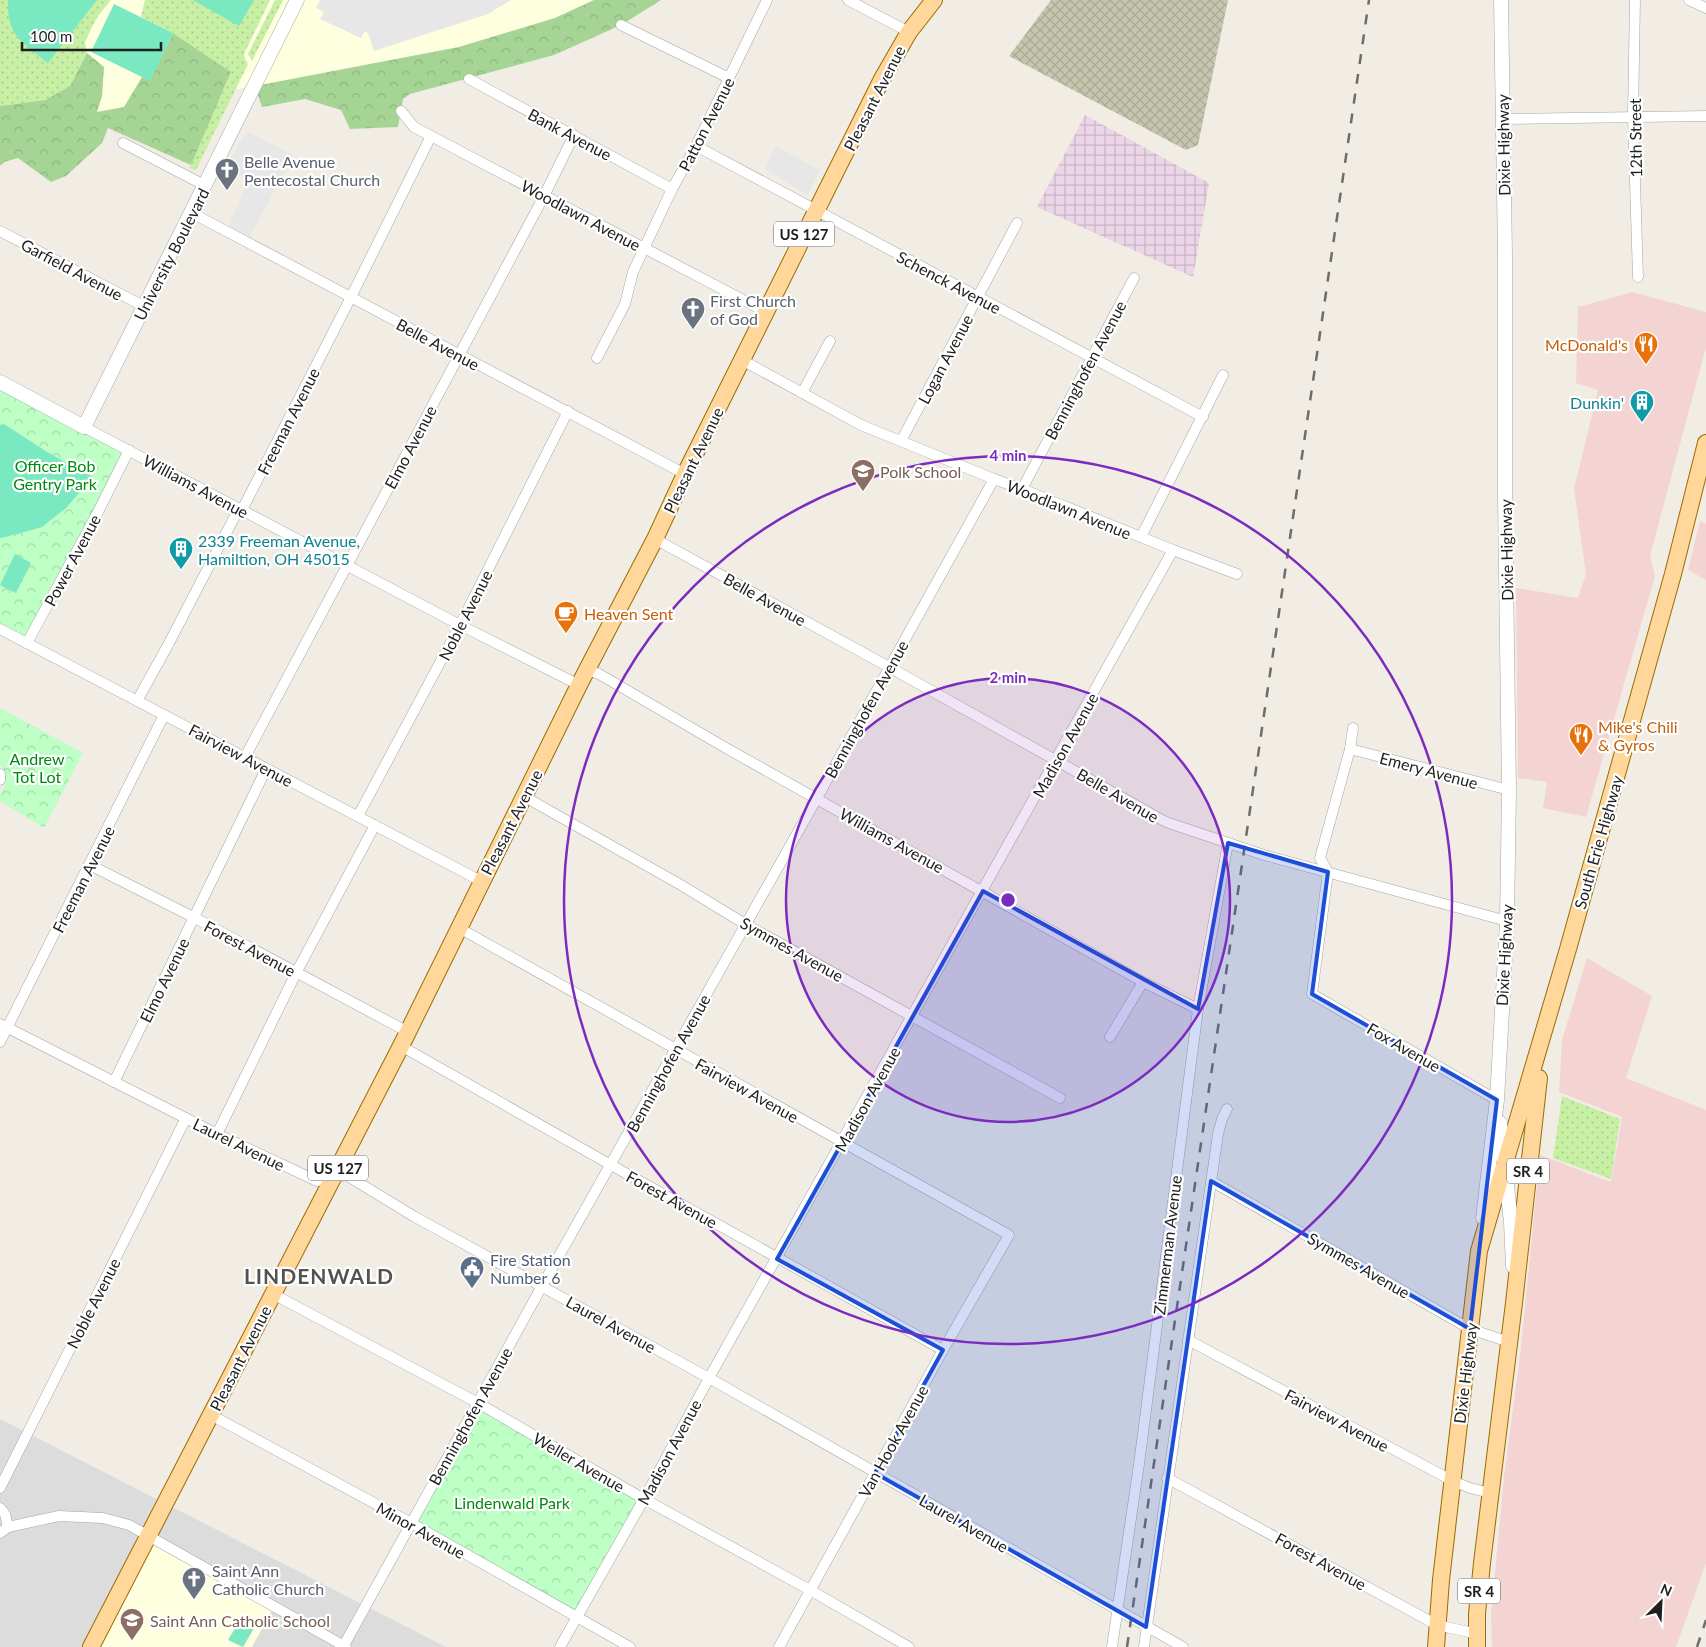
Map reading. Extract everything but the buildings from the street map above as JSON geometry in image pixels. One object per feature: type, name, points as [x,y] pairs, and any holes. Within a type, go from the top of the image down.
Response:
[{"type":"main road","name":"Pleasant Avenue","points":[[91,1647],[150,1536],[404,1039],[481,881],[655,539],[685,474],[882,79],[909,32],[934,0]]},
{"type":"main road","name":"South Erie Highway","points":[[1479,1251],[1543,1039],[1673,574],[1706,443]]},
{"type":"main road","name":"South Erie Highway","points":[[1514,1302],[1543,1039]]},
{"type":"main road","name":"Dixie Highway","points":[[1436,1647],[1436,1625],[1479,1251]]},
{"type":"main road","name":"Dixie Highway","points":[[1478,1641],[1477,1614],[1482,1563],[1514,1302]]},
{"type":"street","name":"University Boulevard","points":[[84,427],[206,186],[297,0]]},
{"type":"street","name":"Patton Avenue","points":[[645,248],[672,189],[696,146],[768,0]]},
{"type":"street","points":[[848,0],[909,32]]},
{"type":"street","name":"Dixie Highway","points":[[1479,1251],[1497,1100],[1507,921],[1509,790],[1505,496],[1506,255],[1501,0]]},
{"type":"street","name":"12th Street","points":[[1635,0],[1633,117],[1638,277]]},
{"type":"street","points":[[1689,0],[1706,8]]},
{"type":"street","points":[[621,25],[728,78]]},
{"type":"street","name":"Bank Avenue","points":[[469,79],[672,189]]},
{"type":"street","name":"Woodlawn Avenue","points":[[402,111],[414,126],[431,136],[766,312]]},
{"type":"street","points":[[1502,119],[1706,116]]},
{"type":"street","name":"Elmo Avenue","points":[[245,758],[544,196],[574,135]]},
{"type":"street","name":"Freeman Avenue","points":[[137,701],[235,516],[242,510],[431,136]]},
{"type":"street","points":[[123,143],[206,186]]},
{"type":"street","name":"Schenck Avenue","points":[[696,146],[1203,417]]},
{"type":"street","name":"Belle Avenue","points":[[192,213],[685,474]]},
{"type":"street","name":"Logan Avenue","points":[[900,441],[1017,223]]},
{"type":"street","name":"Garfield Avenue","points":[[0,231],[144,307]]},
{"type":"street","points":[[597,358],[625,304],[633,272],[645,248]]},
{"type":"street","name":"Benninghofen Avenue","points":[[1022,489],[1134,278]]},
{"type":"street","points":[[802,393],[830,341]]},
{"type":"street","name":"Woodlawn Avenue","points":[[742,360],[861,425],[1237,574]]},
{"type":"street","points":[[1141,537],[1223,375]]},
{"type":"street","name":"Williams Avenue","points":[[0,382],[579,686]]},
{"type":"street","name":"Noble Avenue","points":[[358,816],[460,625],[568,411]]},
{"type":"street","name":"Power Avenue","points":[[27,643],[129,450]]},
{"type":"street","name":"Benninghofen Avenue","points":[[344,1647],[542,1286],[676,1050],[994,479]]},
{"type":"street","name":"Belle Avenue","points":[[655,539],[1166,822],[1228,843],[1507,921]]},
{"type":"street","name":"Madison Avenue","points":[[560,1647],[644,1500],[709,1378],[1173,550]]},
{"type":"street","name":"Fairview Avenue","points":[[0,629],[481,881]]},
{"type":"street","name":"Williams Avenue","points":[[588,670],[599,674],[726,748],[1143,982],[1198,1009]]},
{"type":"street","name":"Freeman Avenue","points":[[0,1042],[4,1026],[90,865],[164,715]]},
{"type":"street","points":[[1328,872],[1320,858],[1350,749],[1353,728]]},
{"type":"street","name":"Emery Avenue","points":[[1350,749],[1509,790]]},
{"type":"street","name":"Elmo Avenue","points":[[114,1082],[266,769]]},
{"type":"street","name":"Symmes Avenue","points":[[525,796],[681,885],[745,924],[1060,1098]]},
{"type":"street","points":[[216,1134],[296,973],[374,825]]},
{"type":"street","name":"Zimmerman Avenue","points":[[1112,1647],[1139,1464],[1198,1009],[1228,843]]},
{"type":"street","name":"Forest Avenue","points":[[90,865],[195,918],[296,973],[611,1165],[943,1350]]},
{"type":"street","name":"Fox Avenue","points":[[1328,872],[1312,994],[1497,1100]]},
{"type":"street","name":"Fairview Avenue","points":[[459,928],[1009,1235]]},
{"type":"street","points":[[1110,1037],[1143,982]]},
{"type":"street","name":"Laurel Avenue","points":[[4,1026],[216,1134],[317,1181],[346,1176],[415,1217],[709,1378],[1183,1647]]},
{"type":"street","name":"Dixie Highway","points":[[1497,1100],[1511,1222],[1514,1302]]},
{"type":"street","name":"Zimmerman Avenue","points":[[1144,1647],[1218,1134],[1227,1109]]},
{"type":"street","name":"Noble Avenue","points":[[0,1488],[186,1118]]},
{"type":"street","name":"Symmes Avenue","points":[[1212,1181],[1470,1329],[1509,1342]]},
{"type":"street","name":"Van Hook Avenue","points":[[779,1647],[943,1350],[1009,1235]]},
{"type":"street","name":"Weller Avenue","points":[[273,1294],[478,1403],[644,1500],[810,1590],[909,1647]]},
{"type":"street","name":"Fairview Avenue","points":[[1188,1340],[1453,1481],[1470,1488],[1490,1492]]},
{"type":"street","name":"Minor Avenue","points":[[211,1415],[411,1523],[630,1647]]},
{"type":"street","name":"Forest Avenue","points":[[1167,1478],[1436,1625],[1478,1641]]},
{"type":"street","points":[[0,1508],[5,1514],[4,1530],[59,1516],[103,1518],[129,1525],[344,1647]]},
{"type":"highlighted area","points":[[1228,843],[1328,872],[1312,994],[1497,1100],[1470,1329],[1211,1181],[1146,1627],[875,1473],[943,1350],[777,1259],[983,891],[1198,1009]]},
{"type":"shaded area","points":[[0,0],[594,0],[555,18],[459,47],[255,86],[0,128]]},
{"type":"shaded area","points":[[320,0],[511,0],[488,14],[374,51],[368,33],[364,32],[361,38],[320,19],[324,12],[316,8]]},
{"type":"shaded area","points":[[1051,0],[1228,0],[1198,145],[1186,150],[1009,56]]},
{"type":"shaded area","points":[[1085,115],[1209,183],[1193,277],[1037,207]]},
{"type":"shaded area","points":[[247,131],[293,155],[250,237],[229,226],[248,180],[226,168]]},
{"type":"shaded area","points":[[775,146],[820,170],[808,195],[765,169]]},
{"type":"shaded area","points":[[1632,292],[1706,312],[1706,347],[1650,556],[1655,576],[1586,817],[1543,808],[1547,782],[1518,778],[1516,588],[1578,598],[1586,574],[1574,489],[1598,390],[1576,383],[1578,307]]},
{"type":"shaded area","points":[[1700,521],[1706,524],[1706,580],[1688,570]]},
{"type":"shaded area","points":[[1587,958],[1652,996],[1626,1078],[1706,1110],[1706,1563],[1676,1647],[1492,1647],[1491,1615],[1504,1477],[1520,1356],[1540,1155],[1611,1182],[1622,1117],[1559,1092],[1562,1040]]},
{"type":"shaded area","points":[[0,1419],[446,1647],[0,1647]]},
{"type":"shaded area","points":[[150,1536],[274,1607],[252,1647],[91,1647]]},
{"type":"green space","points":[[0,0],[111,0],[98,16],[91,29],[85,42],[87,53],[70,86],[45,100],[0,106]]},
{"type":"green space","points":[[8,0],[97,0],[48,63],[24,44],[13,31],[8,12]]},
{"type":"green space","points":[[145,0],[270,0],[244,54],[248,64],[196,170],[189,168],[231,72],[173,33],[141,17]]},
{"type":"green space","points":[[193,0],[254,0],[239,26]]},
{"type":"green space","points":[[275,0],[283,0],[252,61],[248,54]]},
{"type":"green space","points":[[594,0],[661,0],[621,25],[554,55],[410,94],[403,99],[398,127],[350,129],[341,110],[305,99],[262,107],[255,86],[459,47],[555,18]]},
{"type":"green space","points":[[114,4],[173,33],[150,81],[91,52]]},
{"type":"green space","points":[[173,33],[231,72],[191,165],[108,128],[102,143],[66,176],[51,182],[18,158],[4,162],[0,166],[0,106],[45,100],[70,86],[87,53],[104,67],[102,96],[97,112],[124,107],[142,77],[150,80]]},
{"type":"green space","name":"Officer Bob Gentry Park","points":[[0,382],[129,450],[27,643],[0,629]]},
{"type":"green space","points":[[4,424],[47,452],[93,477],[66,508],[42,527],[0,538],[0,425]]},
{"type":"green space","points":[[15,554],[31,563],[16,593],[0,585]]},
{"type":"green space","name":"Andrew Tot Lot","points":[[0,708],[83,753],[44,828],[0,801],[5,776],[0,764]]},
{"type":"green space","points":[[1562,1096],[1620,1119],[1611,1179],[1553,1158]]},
{"type":"green space","name":"Lindenwald Park","points":[[478,1403],[644,1499],[577,1617],[411,1523]]},
{"type":"green space","points":[[243,1615],[257,1623],[243,1647],[228,1640]]},
{"type":"railway","points":[[1127,1647],[1369,0]]},
{"type":"railway","points":[[1697,1647],[1706,1620]]},
{"type":"place","name":"Belle Avenue Pentecostal Church","points":[[227,191]]},
{"type":"place","name":"First Church of God","points":[[693,330]]},
{"type":"place","name":"McDonald's","points":[[1646,365]]},
{"type":"place","name":"Dunkin'","points":[[1642,423]]},
{"type":"place","name":"Polk School","points":[[863,492]]},
{"type":"place","name":"2339 Freeman Avenue, Hamiltion, OH 45015","points":[[181,570]]},
{"type":"place","name":"Heaven Sent","points":[[566,634]]},
{"type":"place","name":"Mike's Chili & Gyros","points":[[1581,756]]},
{"type":"place","name":"Fire Station Number 6","points":[[472,1289]]},
{"type":"place","name":"Saint Ann Catholic Church","points":[[194,1600]]},
{"type":"place","name":"Saint Ann Catholic School","points":[[132,1641]]},
{"type":"district","name":"LINDENWALD","points":[[319,1275]]}]
